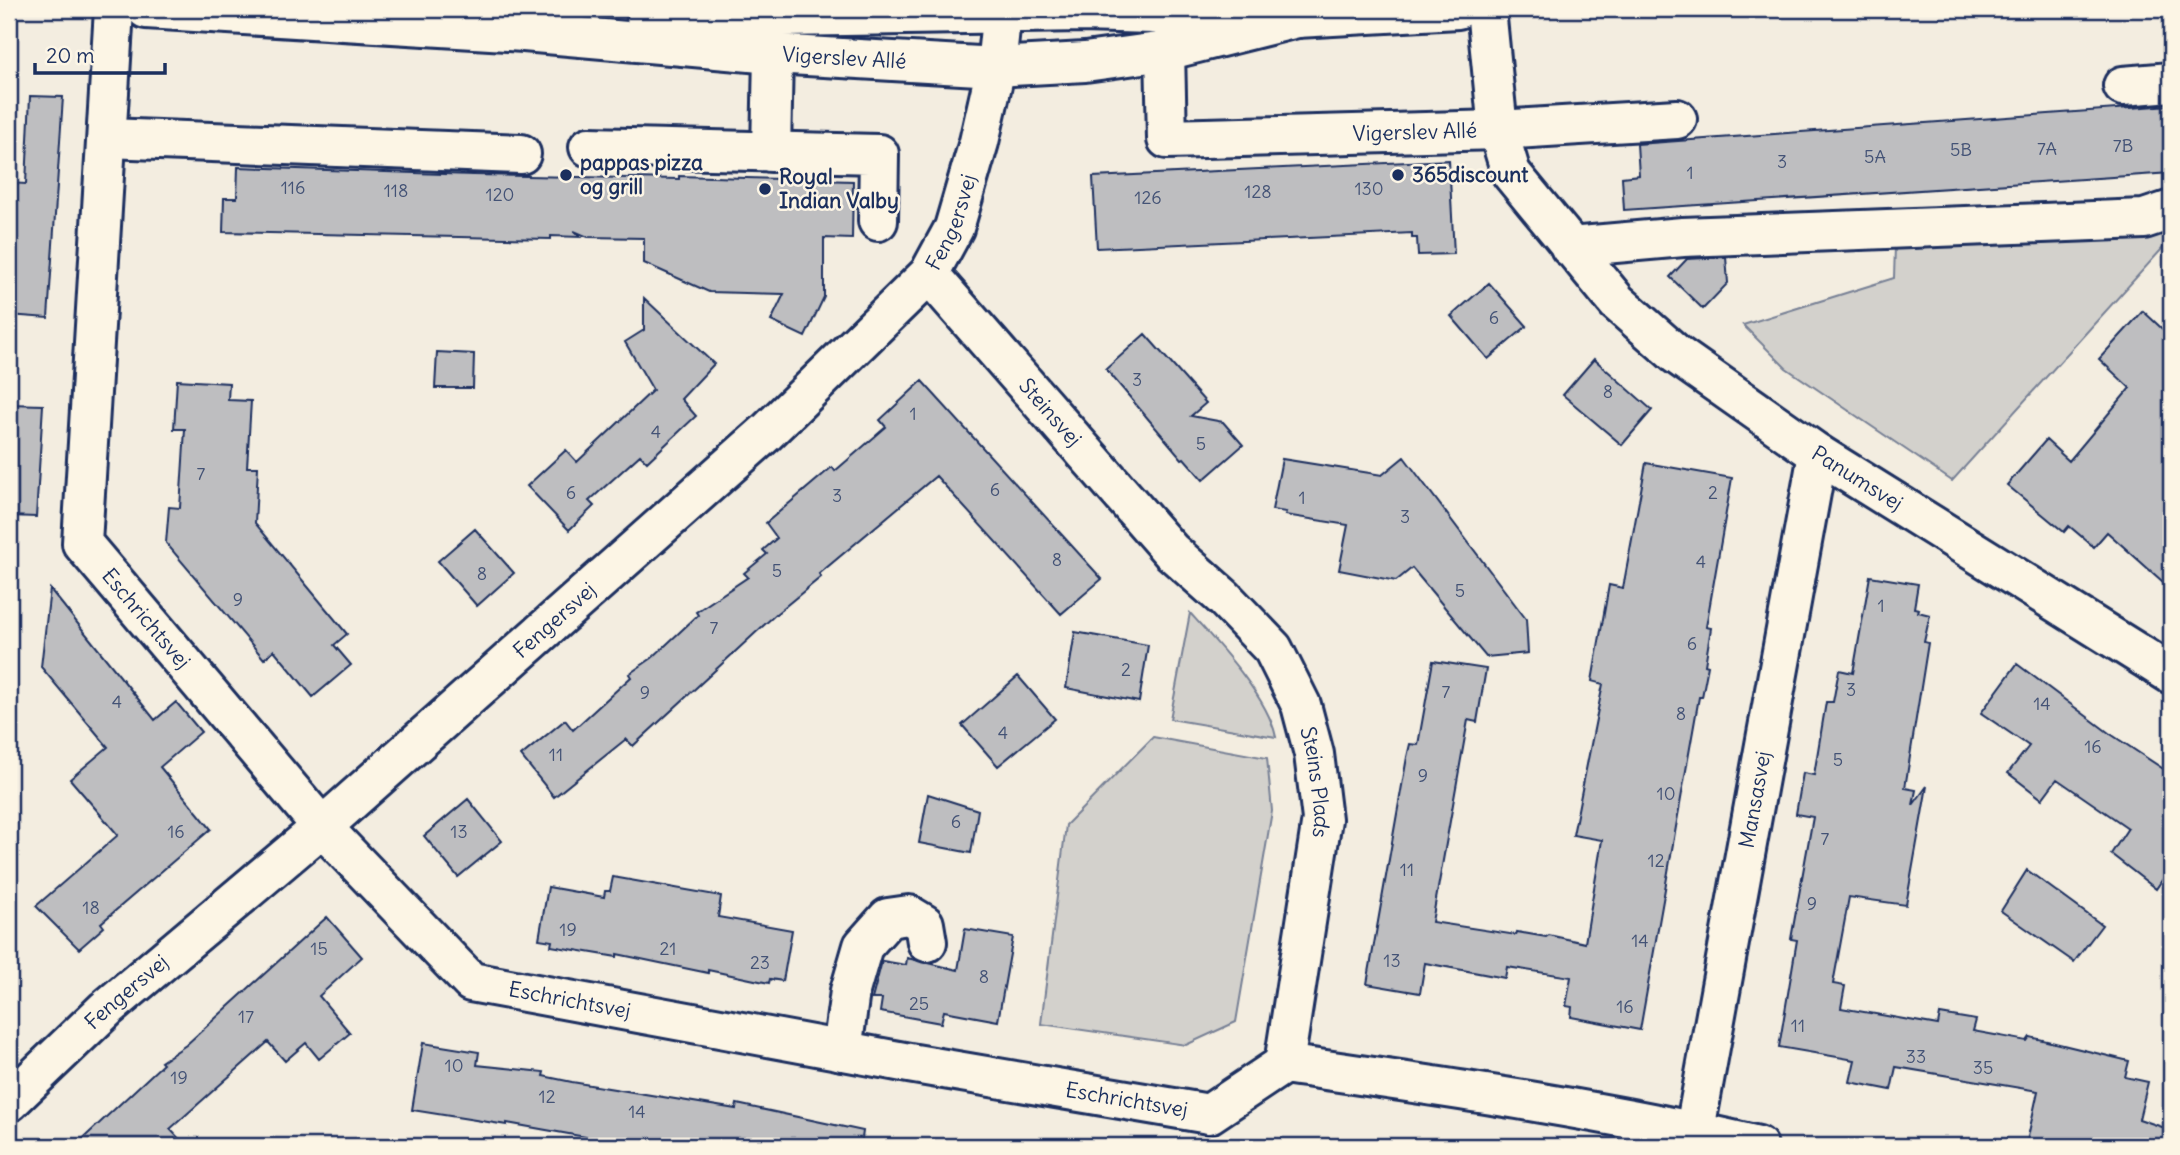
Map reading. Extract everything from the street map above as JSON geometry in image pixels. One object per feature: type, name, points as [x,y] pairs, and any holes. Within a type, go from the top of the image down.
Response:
[{"type":"street","name":"Eschrichtsvej","points":[[114,9],[82,543],[322,827],[471,982],[842,1051],[1209,1114],[1284,1064]]},
{"type":"street","name":"Vigerslev Allé","points":[[146,9],[524,32],[773,54],[996,67],[1085,62],[1165,51],[1297,18]]},
{"type":"street","name":"Vigerslev Allé","points":[[524,32],[729,18],[1002,11],[1297,18],[1458,9]]},
{"type":"street","name":"Panumsvej","points":[[1486,9],[1498,130],[1511,173],[1617,302],[1677,355],[1818,454],[2171,674]]},
{"type":"street","name":"Fengersvej","points":[[9,1102],[106,1009],[322,827],[767,432],[929,274],[954,228],[979,142],[996,67],[1002,11]]},
{"type":"street","name":"Vigerslev Allé","points":[[1165,51],[1167,139],[1498,130]]},
{"type":"street","points":[[771,152],[773,54]]},
{"type":"street","points":[[2123,86],[2171,82]]},
{"type":"street","points":[[1498,130],[1677,119]]},
{"type":"street","points":[[107,138],[521,154]]},
{"type":"street","points":[[589,147],[879,154],[878,221]]},
{"type":"street","points":[[1570,247],[1684,237],[2144,219],[2171,210]]},
{"type":"street","name":"Steinsvej","points":[[929,274],[1171,551]]},
{"type":"street","name":"Mansasvej","points":[[1693,1139],[1818,454]]},
{"type":"street","name":"Steins Plads","points":[[1171,551],[1224,598],[1273,649],[1301,705],[1314,754],[1322,820],[1284,1064]]},
{"type":"street","points":[[842,1051],[849,990],[863,946],[888,918],[909,915],[924,924],[927,942]]},
{"type":"street","points":[[1284,1064],[1448,1088],[1693,1139],[1758,1146]]},
{"type":"shaded area","points":[[2171,231],[2171,239],[1952,481],[1786,368],[1743,325],[1894,278],[1895,246]]},
{"type":"shaded area","points":[[1190,613],[1253,688],[1271,721],[1276,737],[1170,719]]},
{"type":"shaded area","points":[[1153,737],[1267,758],[1272,811],[1236,1022],[1186,1045],[1041,1024],[1066,825]]},
{"type":"building","points":[[30,96],[63,97],[48,318],[9,315],[9,183],[26,184]]},
{"type":"building","points":[[2171,105],[2171,173],[1624,210],[1622,177],[1639,175],[1637,144]]},
{"type":"building","points":[[1449,160],[1454,254],[1418,255],[1417,238],[1412,238],[1412,233],[1097,248],[1093,177]]},
{"type":"building","points":[[238,167],[473,175],[679,179],[679,176],[853,181],[852,239],[824,238],[824,297],[805,337],[771,321],[784,294],[709,292],[644,263],[644,238],[588,237],[574,231],[580,237],[551,236],[551,239],[223,232],[224,198],[237,198]]},
{"type":"building","points":[[1726,257],[1728,283],[1703,309],[1670,277],[1687,259]]},
{"type":"building","points":[[1489,283],[1527,326],[1488,359],[1451,316]]},
{"type":"building","points":[[644,298],[714,364],[681,399],[696,416],[647,462],[640,455],[589,501],[594,506],[569,530],[527,486],[566,450],[577,462],[653,390],[625,342],[644,330]]},
{"type":"building","points":[[2143,311],[2171,337],[2171,589],[2107,532],[2094,547],[2069,526],[2064,532],[2007,485],[2046,440],[2069,461],[2130,388],[2099,359]]},
{"type":"building","points":[[1145,334],[1206,403],[1191,416],[1223,422],[1243,445],[1203,480],[1106,369]]},
{"type":"building","points":[[437,352],[474,354],[473,388],[435,388]]},
{"type":"building","points":[[1594,359],[1652,410],[1622,445],[1563,395]]},
{"type":"building","points":[[177,380],[229,383],[228,400],[251,401],[247,467],[258,467],[255,523],[347,634],[334,645],[351,665],[313,697],[274,650],[264,659],[166,543],[169,507],[180,508],[185,429],[174,429]]},
{"type":"building","points":[[922,381],[1102,579],[1061,614],[936,476],[819,574],[821,577],[776,614],[633,746],[626,739],[554,797],[521,756],[565,720],[573,730],[631,677],[629,674],[652,658],[698,615],[696,612],[748,577],[744,573],[767,554],[763,550],[777,538],[766,523],[832,467],[835,471],[886,427],[880,420]]},
{"type":"building","points":[[9,404],[43,405],[36,517],[9,516]]},
{"type":"building","points":[[1404,457],[1526,619],[1528,653],[1486,657],[1412,568],[1396,581],[1339,570],[1348,525],[1285,515],[1286,512],[1272,510],[1282,459],[1382,475]]},
{"type":"building","points":[[1646,463],[1732,478],[1706,627],[1711,628],[1705,665],[1708,666],[1702,697],[1699,697],[1640,1030],[1571,1017],[1572,1007],[1566,1006],[1571,977],[1507,967],[1505,978],[1425,963],[1420,993],[1367,984],[1407,757],[1410,744],[1418,745],[1433,661],[1486,669],[1477,722],[1468,720],[1432,922],[1516,935],[1517,932],[1546,937],[1549,935],[1585,943],[1602,840],[1573,835],[1603,684],[1592,681],[1609,585],[1623,588]]},
{"type":"building","points":[[475,529],[514,573],[477,606],[438,561]]},
{"type":"building","points":[[1870,576],[1918,584],[1914,608],[1930,615],[1905,788],[1916,790],[1913,805],[1927,786],[1906,905],[1849,897],[1833,984],[1845,986],[1841,1008],[1938,1025],[1940,1014],[1976,1020],[1973,1031],[2027,1041],[2030,1037],[2129,1061],[2125,1077],[2148,1082],[2139,1119],[2171,1130],[2171,1146],[2026,1146],[2038,1091],[1896,1067],[1891,1090],[1850,1082],[1855,1060],[1779,1047],[1797,940],[1791,939],[1813,817],[1796,814],[1803,773],[1814,775],[1826,702],[1833,702],[1839,670],[1853,673]]},
{"type":"building","points":[[50,589],[155,720],[176,702],[201,732],[160,767],[211,829],[101,923],[104,927],[79,949],[36,906],[118,835],[70,779],[108,747],[41,667]]},
{"type":"building","points":[[1075,632],[1148,645],[1139,702],[1066,688]]},
{"type":"building","points":[[2017,664],[2109,733],[2171,774],[2171,867],[2156,889],[2111,854],[2128,828],[2057,779],[2042,799],[2008,773],[2029,746],[1981,713]]},
{"type":"building","points":[[1018,676],[1055,719],[998,766],[962,725]]},
{"type":"building","points":[[928,794],[978,810],[971,853],[919,843]]},
{"type":"building","points":[[468,799],[502,841],[458,877],[424,836]]},
{"type":"building","points":[[2027,870],[2102,925],[2074,962],[2001,911]]},
{"type":"building","points":[[613,877],[721,896],[718,917],[792,930],[783,981],[770,979],[769,983],[617,954],[617,957],[551,946],[552,941],[539,939],[548,887],[604,897],[605,891],[610,891]]},
{"type":"building","points":[[327,917],[362,957],[319,996],[350,1033],[319,1059],[306,1043],[285,1061],[268,1042],[170,1129],[186,1146],[75,1146],[163,1064],[161,1062],[186,1045]]},
{"type":"building","points":[[965,929],[1013,937],[998,1021],[944,1011],[941,1023],[880,1012],[882,999],[872,999],[882,961],[906,965],[907,958],[958,970]]},
{"type":"building","points":[[423,1043],[479,1052],[477,1065],[544,1072],[543,1076],[572,1082],[736,1109],[737,1104],[863,1131],[861,1146],[636,1146],[507,1123],[412,1110]]},
{"type":"place","name":"pappas pizza og grill","points":[[566,175]]},
{"type":"place","name":"365discount","points":[[1398,175]]},
{"type":"place","name":"Royal Indian Valby","points":[[765,189]]}]
